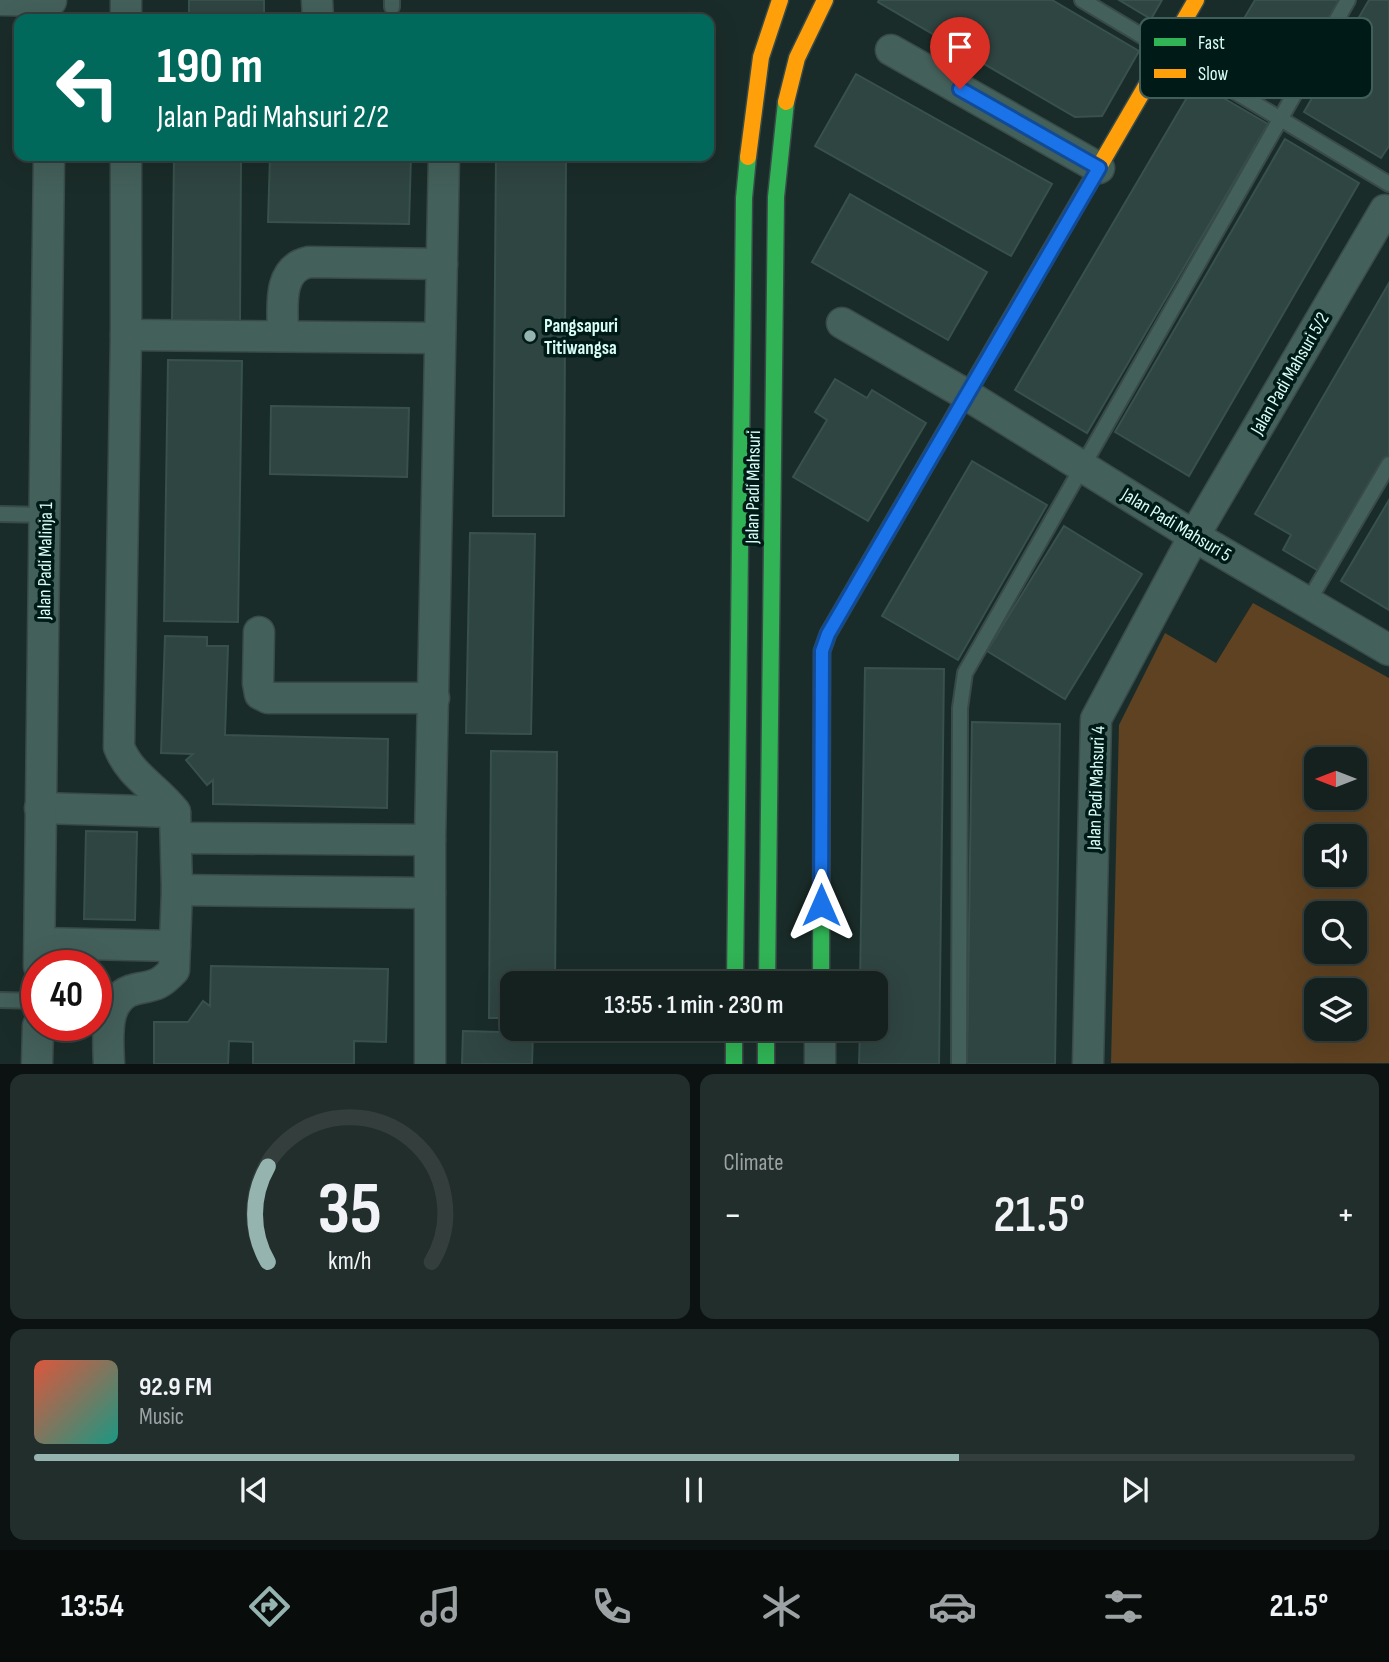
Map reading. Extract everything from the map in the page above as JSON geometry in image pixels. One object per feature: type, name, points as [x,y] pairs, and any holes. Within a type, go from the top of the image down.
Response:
[{"type":"main road","name":"Jalan Padi Mahsuri","points":[[735,971],[744,198],[761,57],[780,0]]},
{"type":"main road","points":[[805,37],[812,0]]},
{"type":"main road","name":"Jalan Padi Mahsuri","points":[[767,971],[776,197],[790,80],[805,37],[825,0]]},
{"type":"main road","points":[[1186,18],[1196,0]]},
{"type":"main road","points":[[755,23],[761,57]]},
{"type":"main road","points":[[821,971],[822,651],[828,634],[1140,97]]},
{"type":"main road","points":[[734,1041],[734,1063]]},
{"type":"main road","points":[[766,1041],[766,1063]]},
{"type":"street","points":[[0,0],[51,0]]},
{"type":"street","points":[[891,50],[1099,168]]},
{"type":"street","name":"Jalan Padi Malinja 1","points":[[39,950],[49,161]]},
{"type":"street","points":[[109,1063],[108,1024],[116,1000],[127,992],[162,983],[174,970],[177,890],[176,825],[167,801],[132,771],[118,747],[126,335],[126,161]]},
{"type":"street","points":[[430,1063],[430,840],[444,161]]},
{"type":"street","name":"Jalan Padi Mahsuri 5/2","points":[[1194,536],[1387,197]]},
{"type":"street","points":[[284,335],[284,286],[290,270],[300,264],[442,264]]},
{"type":"street","name":"Jalan Padi Mahsuri 5","points":[[842,323],[967,395],[1194,536],[1389,650]]},
{"type":"street","points":[[126,335],[439,338]]},
{"type":"street","name":"Jalan Padi Mahsuri 4","points":[[1088,1063],[1096,719],[1194,536]]},
{"type":"street","points":[[259,632],[258,683],[260,694],[268,698],[434,698]]},
{"type":"street","points":[[40,808],[176,825],[430,840]]},
{"type":"street","points":[[177,890],[430,893]]},
{"type":"street","points":[[112,950],[175,946]]},
{"type":"street","points":[[37,1063],[38,1041]]},
{"type":"street","points":[[820,1063],[821,1041]]},
{"type":"lane","points":[[1082,0],[1140,35]]},
{"type":"lane","points":[[1338,18],[1348,0]]},
{"type":"lane","points":[[1243,98],[1387,197]]},
{"type":"lane","points":[[958,1063],[960,708],[965,673],[1291,98]]},
{"type":"lane","points":[[1308,602],[1389,464]]},
{"type":"lane","points":[[0,514],[45,515]]},
{"type":"lane","points":[[0,1000],[21,1001]]},
{"type":"shaded area","points":[[1253,603],[1389,678],[1389,1063],[1111,1063],[1119,725],[1165,633],[1216,663]]},
{"type":"building","points":[[189,0],[264,0],[264,14],[189,14]]},
{"type":"building","points":[[1052,0],[1139,51],[1102,116],[1075,117],[878,2]]},
{"type":"building","points":[[1119,0],[1162,0],[1149,18]]},
{"type":"building","points":[[1255,0],[1343,0],[1332,18],[1244,18]]},
{"type":"building","points":[[1369,0],[1389,0],[1389,146],[1381,158],[1304,112],[1312,98],[1372,98],[1372,18],[1359,18]]},
{"type":"building","points":[[856,74],[1052,184],[1011,256],[815,146]]},
{"type":"building","points":[[1187,98],[1223,98],[1268,124],[1087,433],[1015,390]]},
{"type":"building","points":[[1285,139],[1359,183],[1189,476],[1115,432]]},
{"type":"building","points":[[174,161],[241,161],[240,321],[172,320]]},
{"type":"building","points":[[270,161],[411,161],[409,224],[268,222]]},
{"type":"building","name":"Pangsapuri Titiwangsa","points":[[496,161],[566,161],[564,516],[493,516]]},
{"type":"building","points":[[850,194],[987,272],[948,340],[812,262]]},
{"type":"building","points":[[1389,283],[1389,458],[1322,573],[1283,550],[1291,535],[1255,514]]},
{"type":"building","points":[[168,360],[242,361],[238,622],[164,621]]},
{"type":"building","points":[[835,379],[867,398],[872,390],[926,423],[868,521],[793,477],[827,420],[815,412]]},
{"type":"building","points":[[271,406],[409,408],[407,477],[270,474]]},
{"type":"building","points":[[972,461],[1047,505],[958,660],[882,616]]},
{"type":"building","points":[[1389,500],[1389,610],[1341,581]]},
{"type":"building","points":[[1064,526],[1142,574],[1065,699],[987,651]]},
{"type":"building","points":[[470,533],[535,534],[531,734],[466,733]]},
{"type":"building","points":[[165,636],[207,637],[207,646],[228,646],[225,735],[388,739],[387,808],[213,804],[213,780],[207,785],[186,760],[193,754],[161,753]]},
{"type":"building","points":[[865,668],[944,669],[939,1064],[859,1064],[860,1041],[888,1041],[888,971],[860,971]]},
{"type":"building","points":[[972,722],[1060,724],[1055,1064],[967,1064]]},
{"type":"building","points":[[491,751],[557,752],[555,971],[500,971],[500,1018],[489,1018]]},
{"type":"building","points":[[86,831],[137,832],[135,920],[84,919]]},
{"type":"building","points":[[211,966],[388,969],[386,1042],[354,1041],[354,1064],[253,1064],[253,1042],[229,1041],[228,1064],[154,1064],[154,1022],[188,1022],[203,1001],[210,1006]]},
{"type":"building","points":[[463,1031],[500,1032],[500,1041],[533,1041],[532,1064],[462,1064]]},
{"type":"traffic: fast","points":[[767,971],[776,197],[786,102]]},
{"type":"traffic: fast","points":[[735,971],[744,198],[748,157]]},
{"type":"traffic: fast","points":[[821,971],[822,651],[828,634],[1003,332]]},
{"type":"traffic: fast","points":[[734,1041],[734,1064]]},
{"type":"traffic: fast","points":[[766,1041],[766,1064]]},
{"type":"traffic: slow","points":[[748,157],[761,57],[780,0]]},
{"type":"traffic: slow","points":[[786,102],[797,58],[825,0]]},
{"type":"traffic: slow","points":[[1186,18],[1196,0]]},
{"type":"traffic: slow","points":[[1003,332],[1140,96]]},
{"type":"place","name":"Pangsapuri Titiwangsa","points":[[530,336]]},
{"type":"route","points":[[821,905],[822,651],[828,634],[1099,168],[960,89]]}]
